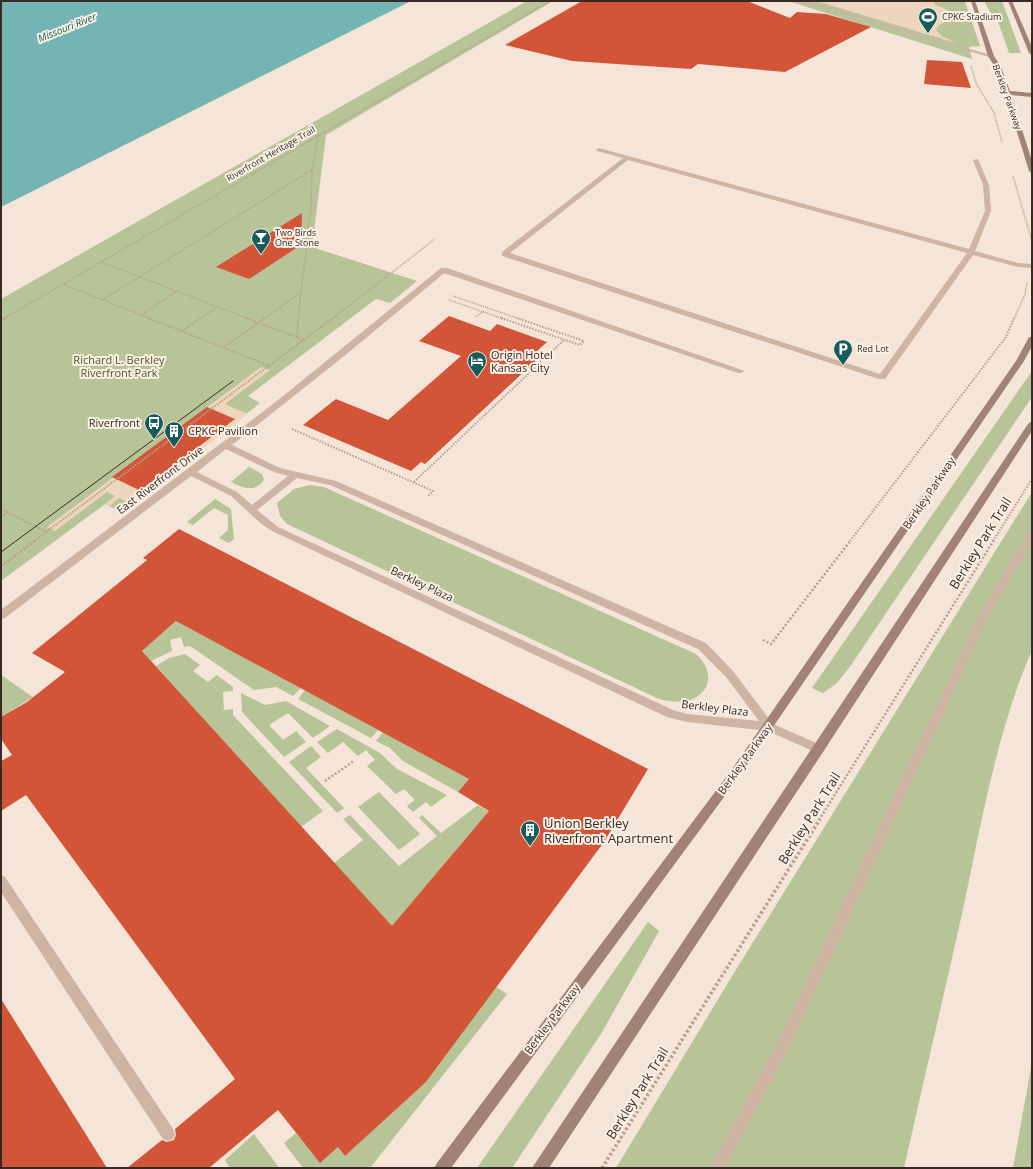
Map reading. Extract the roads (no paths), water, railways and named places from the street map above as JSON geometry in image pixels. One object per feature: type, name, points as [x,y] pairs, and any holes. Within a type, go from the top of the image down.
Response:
[{"type":"main road","name":"Berkley Parkway","points":[[973,1],[991,56],[998,67],[1008,93],[1032,171]]},
{"type":"main road","points":[[1010,1],[1032,53]]},
{"type":"main road","points":[[1008,93],[1032,95]]},
{"type":"main road","name":"Berkley Parkway","points":[[442,1168],[769,727],[1015,367],[1032,338]]},
{"type":"main road","points":[[540,1168],[819,749],[1032,424]]},
{"type":"street","points":[[801,1],[991,56]]},
{"type":"street","points":[[599,150],[626,159],[971,252],[1031,266]]},
{"type":"street","points":[[626,159],[505,254],[882,377],[971,252],[988,211],[986,185],[976,160]]},
{"type":"street","name":"East Riverfront Drive","points":[[1,615],[225,446],[397,310],[444,270],[741,371]]},
{"type":"street","name":"Berkley Plaza","points":[[225,446],[277,470],[314,477],[333,483],[702,646],[717,659],[769,727]]},
{"type":"street","name":"Berkley Plaza","points":[[190,472],[234,494],[262,520],[275,529],[671,714],[687,718],[769,727]]},
{"type":"street","points":[[252,510],[296,474]]},
{"type":"street","points":[[718,1168],[786,1039],[983,617],[1032,534]]},
{"type":"street","points":[[769,727],[819,749]]},
{"type":"street","points":[[1,881],[168,1134]]},
{"type":"water","name":"Missouri River","points":[[1,1],[411,1],[1,207]]},
{"type":"tram line","points":[[1,552],[233,381]]},
{"type":"place","name":"CPKC Stadium","points":[[928,34]]},
{"type":"place","name":"Two Birds One Stone","points":[[261,255]]},
{"type":"place","name":"Red Lot","points":[[843,366]]},
{"type":"place","name":"Origin Hotel Kansas City","points":[[477,378]]},
{"type":"place","name":"Riverfront","points":[[154,440]]},
{"type":"place","name":"CPKC Pavilion","points":[[174,448]]},
{"type":"place","name":"Union Berkley Riverfront Apartment","points":[[530,847]]},
{"type":"park label","name":"Richard L. Berkley Riverfront Park","points":[[119,366]]}]
